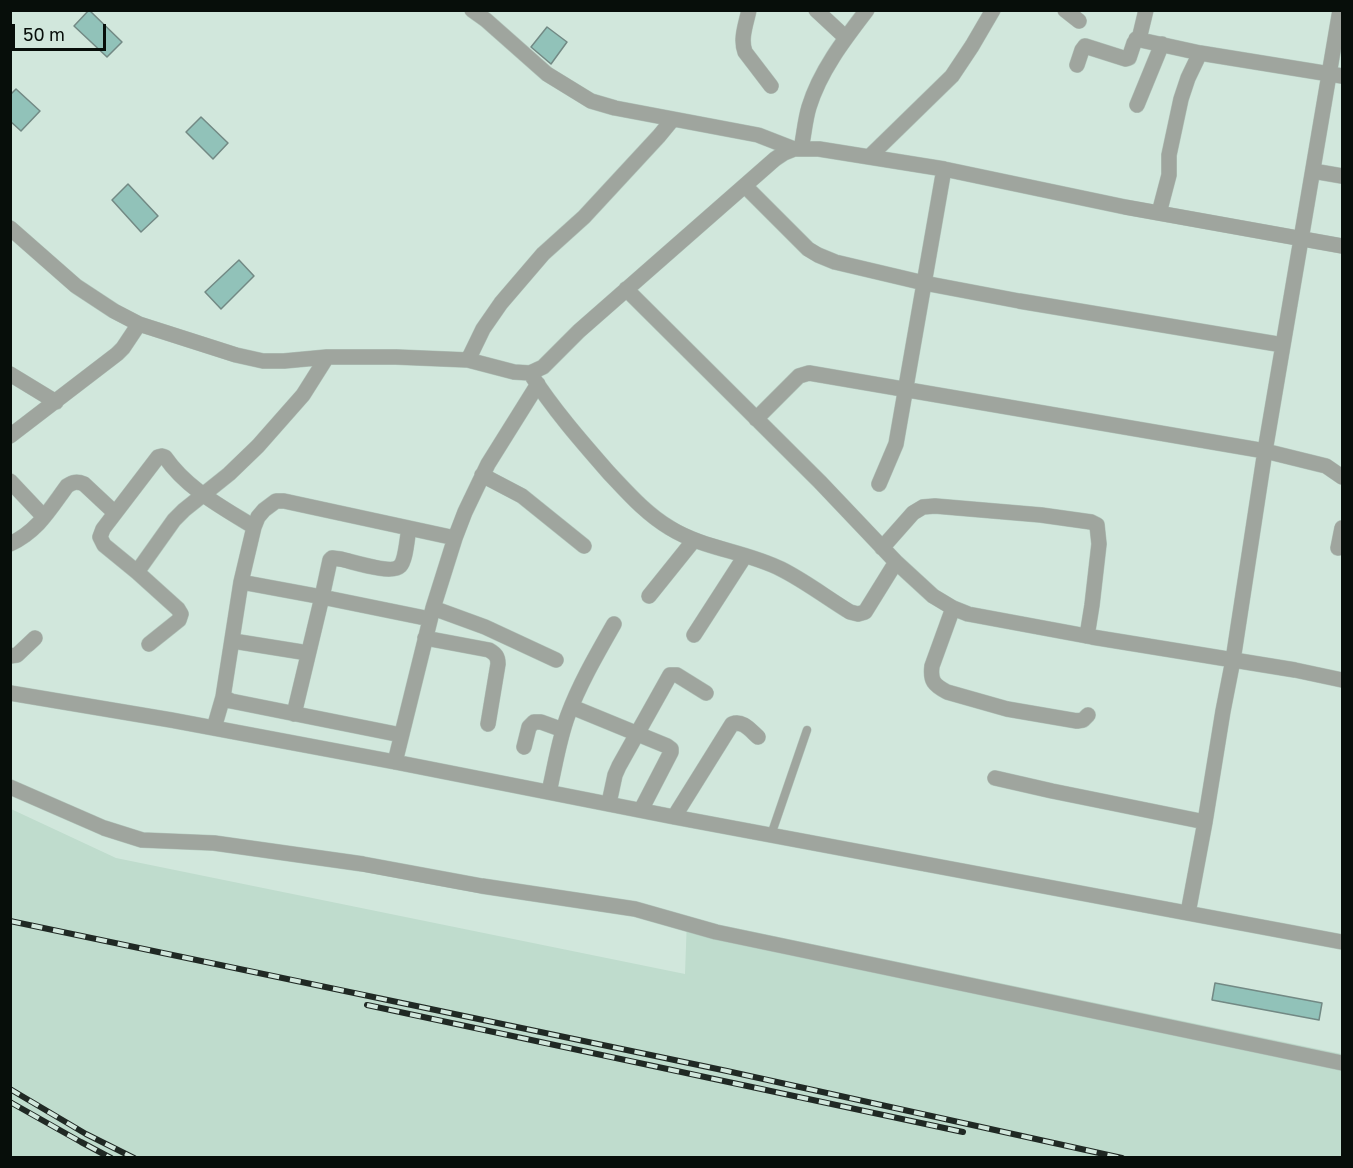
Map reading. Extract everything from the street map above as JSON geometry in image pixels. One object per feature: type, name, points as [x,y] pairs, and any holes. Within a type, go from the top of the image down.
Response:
[{"type":"street","points":[[472,10],[547,74],[591,101],[615,108],[758,135],[798,149]]},
{"type":"street","points":[[749,10],[743,47],[771,86]]},
{"type":"street","points":[[816,10],[845,37]]},
{"type":"street","points":[[798,149],[809,107],[821,77],[845,37],[867,10]]},
{"type":"street","points":[[869,157],[952,76],[993,10]]},
{"type":"street","points":[[1065,10],[1079,21]]},
{"type":"street","points":[[1077,65],[1085,46],[1128,59],[1140,34],[1146,10]]},
{"type":"street","points":[[1188,913],[1222,711],[1233,660],[1265,450],[1313,171],[1336,76],[1340,21]]},
{"type":"street","points":[[1136,39],[1200,53],[1336,76]]},
{"type":"street","points":[[1137,105],[1162,44]]},
{"type":"street","points":[[1159,213],[1168,175],[1169,155],[1178,110],[1184,88],[1200,53]]},
{"type":"street","points":[[468,360],[483,329],[515,286],[543,254],[584,217],[673,119]]},
{"type":"street","points":[[395,762],[425,638],[455,538],[482,475],[534,379],[579,331],[784,153],[798,149],[819,149],[944,169],[1159,213],[1342,246]]},
{"type":"street","points":[[879,484],[896,444],[944,169]]},
{"type":"street","points":[[1313,171],[1342,176]]},
{"type":"street","points":[[745,186],[798,240],[818,255],[835,262],[924,283],[1019,301],[1283,345]]},
{"type":"street","points":[[10,228],[76,286],[114,311],[139,324],[236,355],[263,361],[327,357],[468,360],[534,379],[584,445],[623,488],[661,523],[694,540],[780,569],[850,612],[858,614],[865,612],[896,562]]},
{"type":"street","points":[[626,289],[820,482],[896,562],[933,596],[954,608],[968,614],[1342,680]]},
{"type":"street","points":[[10,436],[117,354],[139,324]]},
{"type":"street","points":[[137,572],[174,520],[229,474],[258,446],[303,395],[327,357]]},
{"type":"street","points":[[756,419],[799,376],[809,373],[1265,450],[1326,466],[1342,477]]},
{"type":"street","points":[[10,374],[56,402]]},
{"type":"street","points":[[149,644],[178,620],[180,614],[178,609],[104,545],[101,541],[101,532],[158,457],[165,457],[183,480],[203,495],[254,527]]},
{"type":"street","points":[[482,475],[522,496],[584,546]]},
{"type":"street","points":[[10,481],[44,517]]},
{"type":"street","points":[[10,544],[31,532],[72,482],[84,484],[115,513]]},
{"type":"street","points":[[214,728],[223,697],[241,582],[254,527],[264,510],[276,501],[284,501],[455,538]]},
{"type":"street","points":[[882,548],[913,513],[923,507],[936,506],[1029,514],[1091,522],[1097,525],[1099,544],[1087,636]]},
{"type":"street","points":[[1338,548],[1342,528]]},
{"type":"street","points":[[294,714],[330,560],[340,558],[384,569],[398,568],[403,561],[409,529]]},
{"type":"street","points":[[649,596],[694,540]]},
{"type":"street","points":[[694,635],[745,556]]},
{"type":"street","points":[[241,582],[432,614],[485,627],[556,660]]},
{"type":"street","points":[[954,608],[932,666],[931,675],[938,687],[947,692],[1007,709],[1077,721],[1083,720],[1088,715]]},
{"type":"street","points":[[549,792],[563,730],[579,688],[614,624]]},
{"type":"street","points":[[10,656],[17,655],[35,638]]},
{"type":"street","points":[[425,638],[489,650],[498,657],[488,724]]},
{"type":"street","points":[[233,641],[308,653]]},
{"type":"street","points":[[609,803],[615,775],[670,675],[676,675],[706,693]]},
{"type":"street","points":[[10,693],[214,728],[1342,942]]},
{"type":"street","points":[[223,697],[231,701],[401,735]]},
{"type":"street","points":[[572,707],[671,749],[641,810]]},
{"type":"street","points":[[524,747],[529,727],[534,722],[541,722],[563,730]]},
{"type":"street","points":[[674,817],[732,724],[740,723],[758,738]]},
{"type":"street","points":[[995,778],[1205,822]]},
{"type":"street","points":[[10,787],[104,828],[142,840],[214,843],[363,864],[634,909],[716,932],[1342,1063]]},
{"type":"lane","points":[[771,835],[807,730]]},
{"type":"shaded area","points":[[11,809],[116,858],[685,974],[687,918],[1342,1054],[1342,1157],[11,1158]]},
{"type":"building","points":[[89,10],[122,42],[107,57],[74,26]]},
{"type":"building","points":[[547,27],[567,42],[551,64],[531,47]]},
{"type":"building","points":[[16,89],[40,111],[21,131],[10,121],[10,95]]},
{"type":"building","points":[[201,117],[228,143],[213,159],[186,132]]},
{"type":"building","points":[[128,184],[158,216],[141,232],[112,200]]},
{"type":"building","points":[[239,260],[254,276],[221,309],[205,292]]},
{"type":"building","points":[[1215,983],[1322,1003],[1319,1020],[1212,1000]]},
{"type":"railway","points":[[10,921],[727,1071],[1122,1158]]},
{"type":"railway","points":[[367,1005],[963,1132]]},
{"type":"railway","points":[[10,1089],[86,1134],[134,1158]]},
{"type":"railway","points":[[10,1102],[111,1158]]}]
